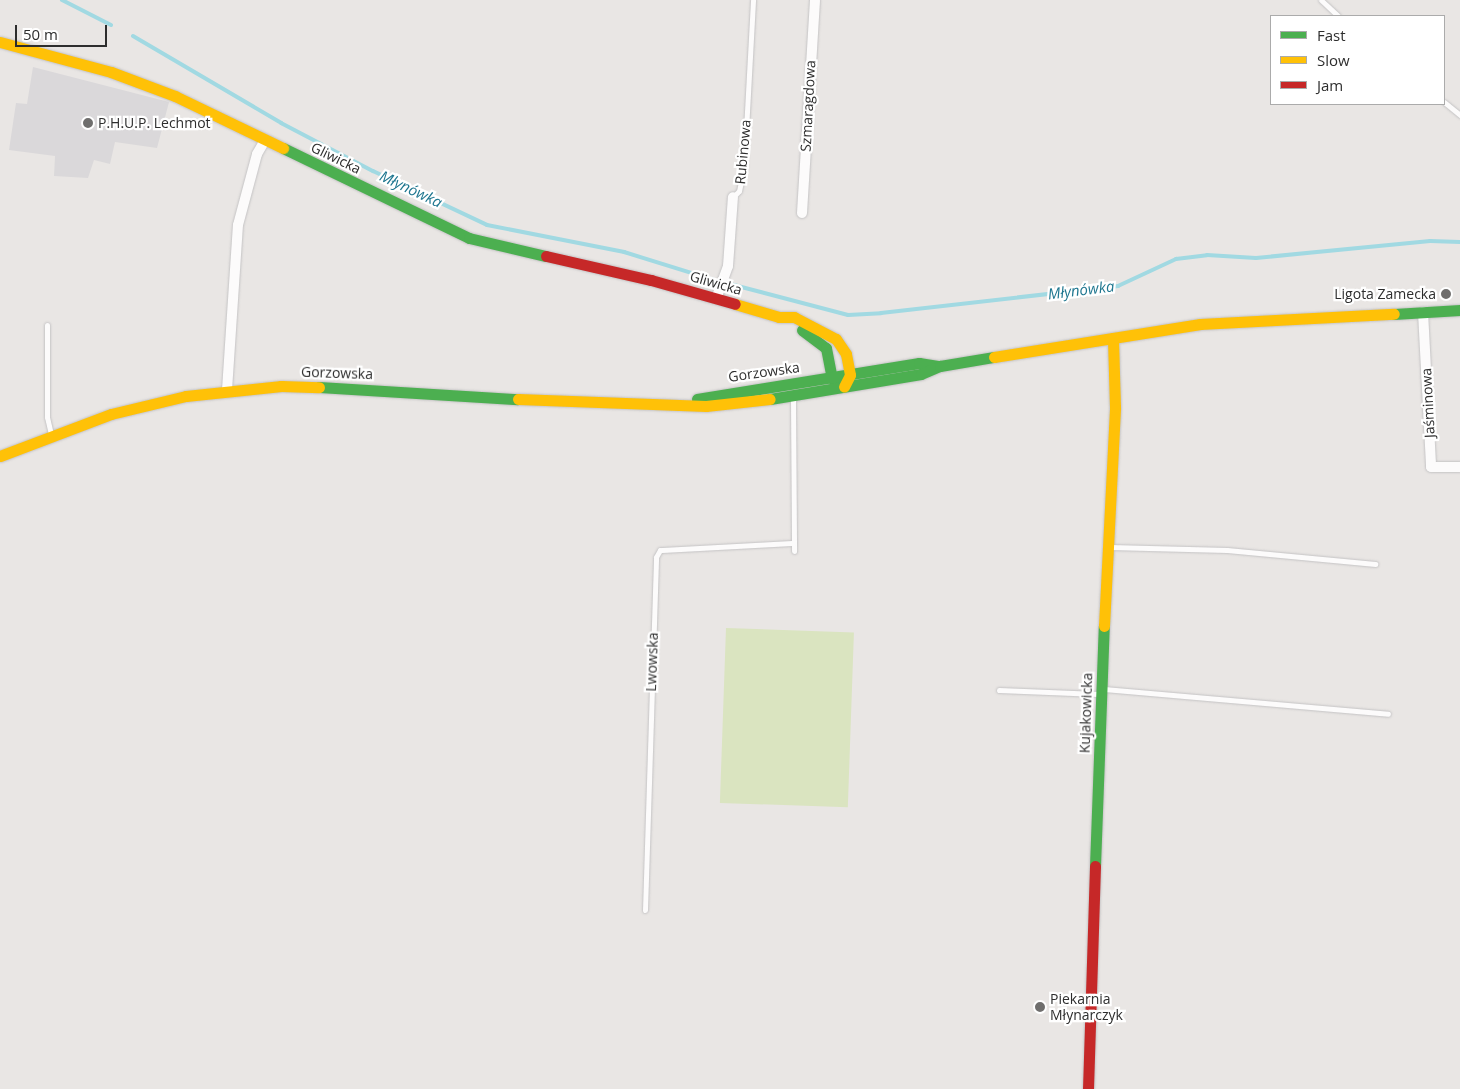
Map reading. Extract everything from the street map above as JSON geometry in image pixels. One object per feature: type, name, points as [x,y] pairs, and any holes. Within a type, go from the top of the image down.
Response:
[{"type":"street","name":"Szmaragdowa","points":[[802,213],[814,0]]},
{"type":"street","name":"Gliwicka","points":[[0,42],[111,72],[175,96],[469,238],[716,299],[779,317],[822,342],[832,378]]},
{"type":"street","points":[[227,390],[238,225],[257,154],[265,140]]},
{"type":"street","name":"Rubinowa","points":[[716,299],[728,266],[733,197]]},
{"type":"street","points":[[832,378],[844,387],[921,374],[940,366],[1238,320],[1460,310]]},
{"type":"street","name":"Jaśminowa","points":[[1423,312],[1431,467],[1460,467]]},
{"type":"street","name":"Gliwicka","points":[[779,317],[794,317],[829,333],[846,354],[850,375]]},
{"type":"street","name":"Kujakowicka","points":[[1088,1089],[1102,692],[1115,407],[1113,338]]},
{"type":"street","points":[[844,387],[850,375],[919,363],[940,366]]},
{"type":"street","name":"Gorzowska","points":[[684,404],[704,396],[850,375]]},
{"type":"street","name":"Gorzowska","points":[[0,456],[52,435],[151,403],[227,390],[281,386],[580,404],[684,404],[706,406],[793,397],[844,387]]},
{"type":"lane","name":"Rubinowa","points":[[733,197],[739,191],[744,167],[753,0]]},
{"type":"lane","points":[[1321,0],[1337,15]]},
{"type":"lane","points":[[1445,103],[1460,115]]},
{"type":"lane","points":[[47,325],[47,417],[52,435]]},
{"type":"lane","points":[[792,384],[794,551]]},
{"type":"lane","name":"Lwowska","points":[[645,910],[656,557],[660,550],[794,543]]},
{"type":"lane","points":[[1110,547],[1227,550],[1375,564]]},
{"type":"lane","points":[[999,690],[1102,692],[1388,714]]},
{"type":"shaded area","name":"P.H.U.P. Lechmot","points":[[33,67],[169,102],[157,148],[115,142],[110,164],[94,160],[88,178],[54,176],[55,156],[9,150],[16,103],[27,104]]},
{"type":"green space","points":[[726,628],[854,632],[848,807],[720,803]]},
{"type":"waterway","name":"Młynówka","points":[[62,0],[111,25]]},
{"type":"waterway","name":"Młynówka","points":[[133,36],[281,123],[373,171],[487,225],[624,252],[714,280]]},
{"type":"waterway","name":"Młynówka","points":[[730,284],[848,315],[881,313],[1118,286],[1176,259],[1207,255],[1256,258],[1430,241],[1460,242]]},
{"type":"traffic: fast","points":[[283,148],[469,238],[546,256]]},
{"type":"traffic: fast","points":[[1394,314],[1460,310]]},
{"type":"traffic: fast","points":[[802,330],[826,348],[832,378],[839,383]]},
{"type":"traffic: fast","points":[[770,399],[921,374],[940,366],[994,357]]},
{"type":"traffic: fast","points":[[697,399],[919,363],[938,366]]},
{"type":"traffic: fast","points":[[319,387],[518,399]]},
{"type":"traffic: fast","points":[[1095,866],[1104,626]]},
{"type":"traffic: slow","points":[[0,42],[111,72],[175,96],[283,148]]},
{"type":"traffic: slow","points":[[735,304],[779,317],[794,317],[836,339],[846,354],[850,375],[844,387]]},
{"type":"traffic: slow","points":[[994,357],[1200,324],[1394,314]]},
{"type":"traffic: slow","points":[[1104,626],[1115,407],[1113,338]]},
{"type":"traffic: slow","points":[[0,456],[111,414],[186,396],[281,386],[319,387]]},
{"type":"traffic: slow","points":[[518,399],[706,406],[770,399]]},
{"type":"traffic: jam","points":[[546,256],[651,280],[735,304]]},
{"type":"traffic: jam","points":[[1088,1089],[1095,866]]},
{"type":"place","name":"P.H.U.P. Lechmot","points":[[88,123]]},
{"type":"place","name":"Ligota Zamecka","points":[[1446,294]]},
{"type":"place","name":"Piekarnia Młynarczyk","points":[[1040,1007]]}]
